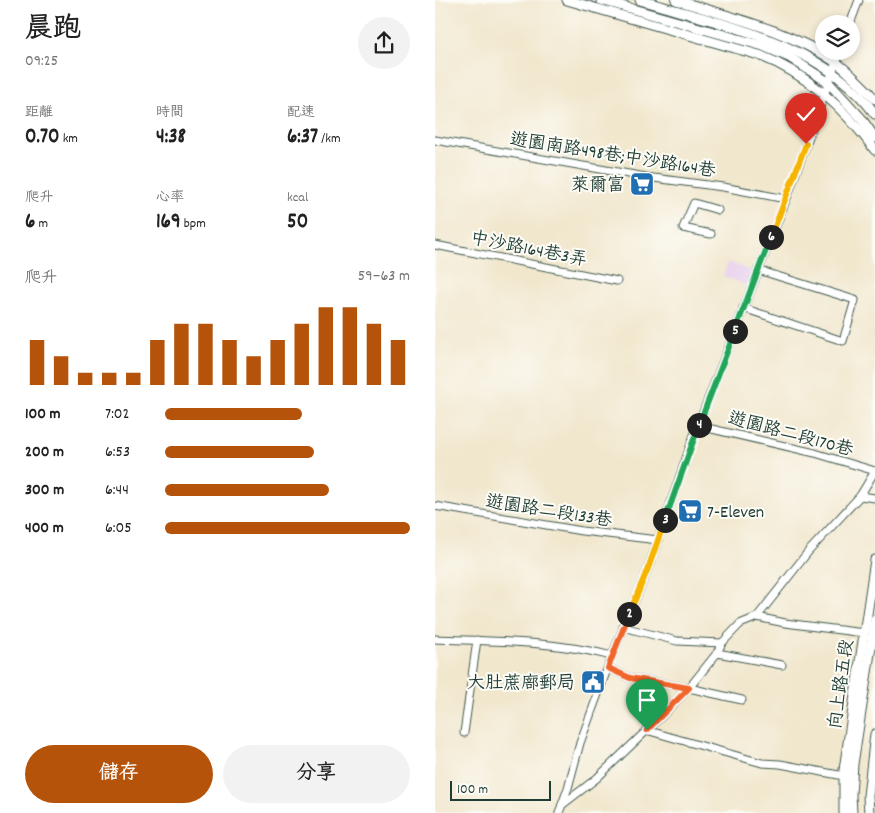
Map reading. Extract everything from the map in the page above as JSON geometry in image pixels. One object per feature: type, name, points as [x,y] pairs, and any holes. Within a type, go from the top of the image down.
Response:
[{"type":"main road","points":[[567,0],[775,61],[799,74],[824,92],[875,150]]},
{"type":"main road","points":[[601,0],[763,46],[789,56],[848,86],[875,114]]},
{"type":"main road","points":[[641,0],[765,38],[813,60],[829,77],[875,138]]},
{"type":"main road","points":[[676,0],[786,35],[836,62],[875,99]]},
{"type":"main road","name":"向上路五段","points":[[844,813],[844,776],[875,560]]},
{"type":"main road","name":"向上路五段","points":[[852,813],[853,764],[875,620]]},
{"type":"main road","points":[[869,813],[870,778],[875,734]]},
{"type":"street","points":[[853,15],[859,0]]},
{"type":"street","points":[[559,813],[581,743],[612,656],[658,540],[836,62]]},
{"type":"street","name":"遊園南路498巷;中沙路164巷","points":[[435,140],[646,178],[723,187],[785,199]]},
{"type":"street","points":[[711,234],[683,228],[694,203],[717,210]]},
{"type":"street","name":"中沙路164巷3弄","points":[[435,245],[617,281]]},
{"type":"street","points":[[743,308],[843,342],[855,300],[758,270]]},
{"type":"street","name":"遊園路二段170巷","points":[[699,426],[815,453],[875,471]]},
{"type":"street","points":[[562,805],[597,778],[689,688],[717,653],[722,643],[740,624],[757,617],[783,582],[860,496],[875,471]]},
{"type":"street","points":[[860,496],[875,498]]},
{"type":"street","name":"遊園路二段133巷","points":[[435,506],[582,531],[658,540]]},
{"type":"street","points":[[757,617],[864,633]]},
{"type":"street","points":[[623,627],[677,641],[722,643]]},
{"type":"street","points":[[435,639],[477,640],[581,648],[612,656]]},
{"type":"street","points":[[464,732],[477,640]]},
{"type":"street","points":[[717,653],[782,665]]},
{"type":"street","points":[[608,668],[630,678],[689,688],[742,700]]},
{"type":"street","points":[[647,730],[762,763],[780,764],[844,776]]},
{"type":"shaded area","points":[[728,262],[754,272],[748,286],[723,276]]},
{"type":"place","name":"萊爾富","points":[[642,184]]},
{"type":"place","name":"7-Eleven","points":[[690,511]]},
{"type":"place","name":"大肚蔗廍郵局","points":[[593,682]]},
{"type":"route","points":[[647,730],[689,688],[630,678],[608,668],[649,566],[693,438],[806,144]]}]
